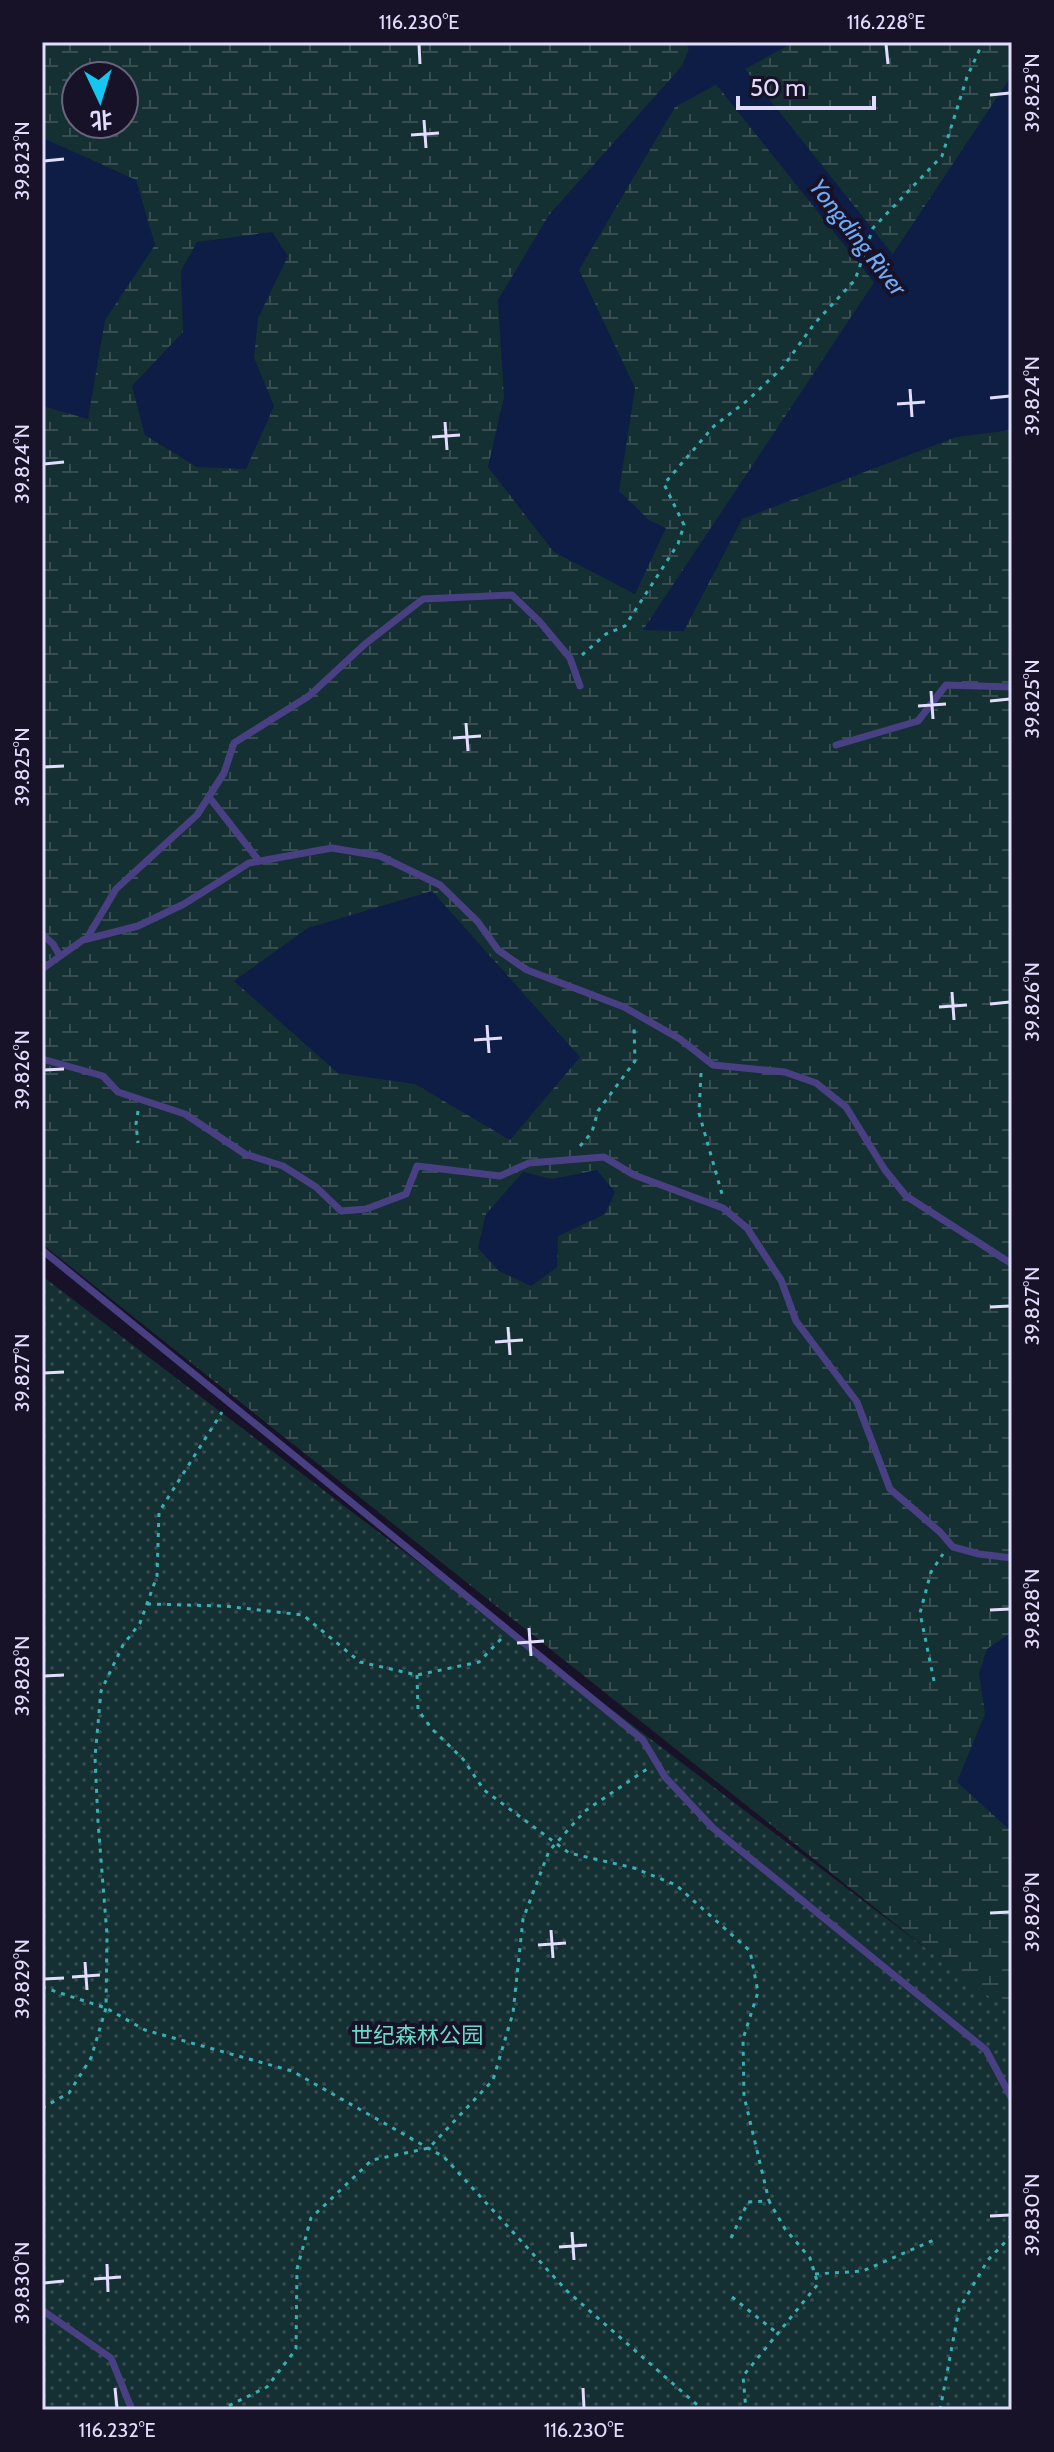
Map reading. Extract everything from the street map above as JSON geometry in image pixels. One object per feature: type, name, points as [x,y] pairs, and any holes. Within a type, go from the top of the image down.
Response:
[{"type":"lane","points":[[87,938],[116,889],[197,815],[224,773],[234,743],[309,696],[365,644],[423,599],[512,595],[570,658],[580,686]]},
{"type":"lane","points":[[836,745],[918,721],[946,685],[1012,687]]},
{"type":"lane","points":[[209,797],[259,861]]},
{"type":"lane","points":[[42,969],[87,938],[138,926],[184,904],[249,863],[332,848],[380,856],[440,885],[478,922],[498,950],[527,970],[632,1012],[680,1039],[713,1065],[785,1072],[816,1083],[846,1107],[885,1170],[906,1196],[1012,1264]]},
{"type":"lane","points":[[42,934],[60,956]]},
{"type":"lane","points":[[42,1059],[103,1076],[118,1092],[185,1114],[245,1154],[283,1166],[316,1187],[341,1211],[366,1209],[406,1194],[417,1166],[500,1176],[529,1163],[576,1157],[604,1157],[634,1175],[723,1208],[747,1228],[781,1280],[796,1321],[857,1402],[890,1489],[953,1547],[1012,1558]]},
{"type":"lane","points":[[42,1250],[643,1740],[665,1777],[713,1828],[986,2050],[1012,2099]]},
{"type":"lane","points":[[42,2310],[111,2358],[132,2410]]},
{"type":"path","points":[[572,665],[606,634],[625,626],[678,544],[684,525],[664,484],[714,426],[783,367],[814,324],[855,280],[873,228],[942,156],[967,77],[983,42]]},
{"type":"path","points":[[576,1157],[580,1145],[592,1132],[598,1111],[635,1061],[632,1012]]},
{"type":"path","points":[[702,1057],[699,1113],[728,1213]]},
{"type":"path","points":[[138,1143],[136,1124],[141,1099]]},
{"type":"path","points":[[42,2108],[69,2093],[91,2058],[106,2008],[107,1935],[95,1757],[101,1691],[123,1645],[140,1623],[157,1576],[159,1512],[229,1402]]},
{"type":"path","points":[[934,1681],[920,1613],[931,1572],[950,1544]]},
{"type":"path","points":[[147,1604],[224,1606],[303,1615],[360,1662],[417,1675],[479,1662],[509,1631]]},
{"type":"path","points":[[417,1675],[418,1710],[432,1729],[463,1759],[484,1790],[569,1853],[634,1868],[676,1885],[750,1951],[758,1992],[743,2039],[744,2096],[769,2201],[785,2229],[810,2258],[818,2284],[743,2376],[746,2410]]},
{"type":"path","points":[[220,2410],[267,2387],[296,2349],[297,2269],[311,2218],[372,2160],[429,2148],[493,2080],[513,2013],[523,1919],[549,1851],[585,1811],[656,1762]]},
{"type":"path","points":[[42,1987],[106,2008],[145,2030],[292,2071],[444,2157],[567,2291],[703,2410]]},
{"type":"path","points":[[731,2238],[748,2202],[769,2201]]},
{"type":"path","points":[[940,2410],[959,2309],[988,2260],[1012,2235]]},
{"type":"path","points":[[815,2274],[863,2271],[936,2239]]},
{"type":"path","points":[[732,2297],[777,2333]]},
{"type":"green space","points":[[42,42],[1012,42],[1012,2017],[42,1244]]},
{"type":"green space","name":"世纪森林公园","points":[[42,1276],[1012,2014],[1012,2410],[42,2410]]},
{"type":"water","points":[[692,42],[790,42],[675,107],[579,270],[635,388],[619,491],[649,520],[666,528],[635,594],[554,552],[488,467],[504,397],[498,300],[549,215],[682,66]]},
{"type":"water","points":[[1012,75],[1012,430],[956,437],[742,519],[684,631],[643,630]]},
{"type":"water","points":[[42,130],[45,139],[136,180],[155,245],[105,320],[88,419],[42,406]]},
{"type":"water","points":[[272,232],[288,256],[258,318],[254,358],[274,406],[246,469],[197,467],[145,435],[132,386],[183,332],[181,271],[197,242]]},
{"type":"water","points":[[432,891],[580,1057],[510,1140],[415,1084],[338,1073],[234,981],[308,928]]},
{"type":"water","points":[[597,1170],[615,1192],[605,1214],[558,1236],[557,1267],[531,1286],[499,1271],[478,1248],[486,1214],[523,1172],[552,1179]]},
{"type":"water","points":[[1012,1632],[1012,1832],[957,1782],[985,1714],[979,1673],[987,1649]]},
{"type":"waterway","name":"Yongding River","points":[[703,42],[911,303]]}]
